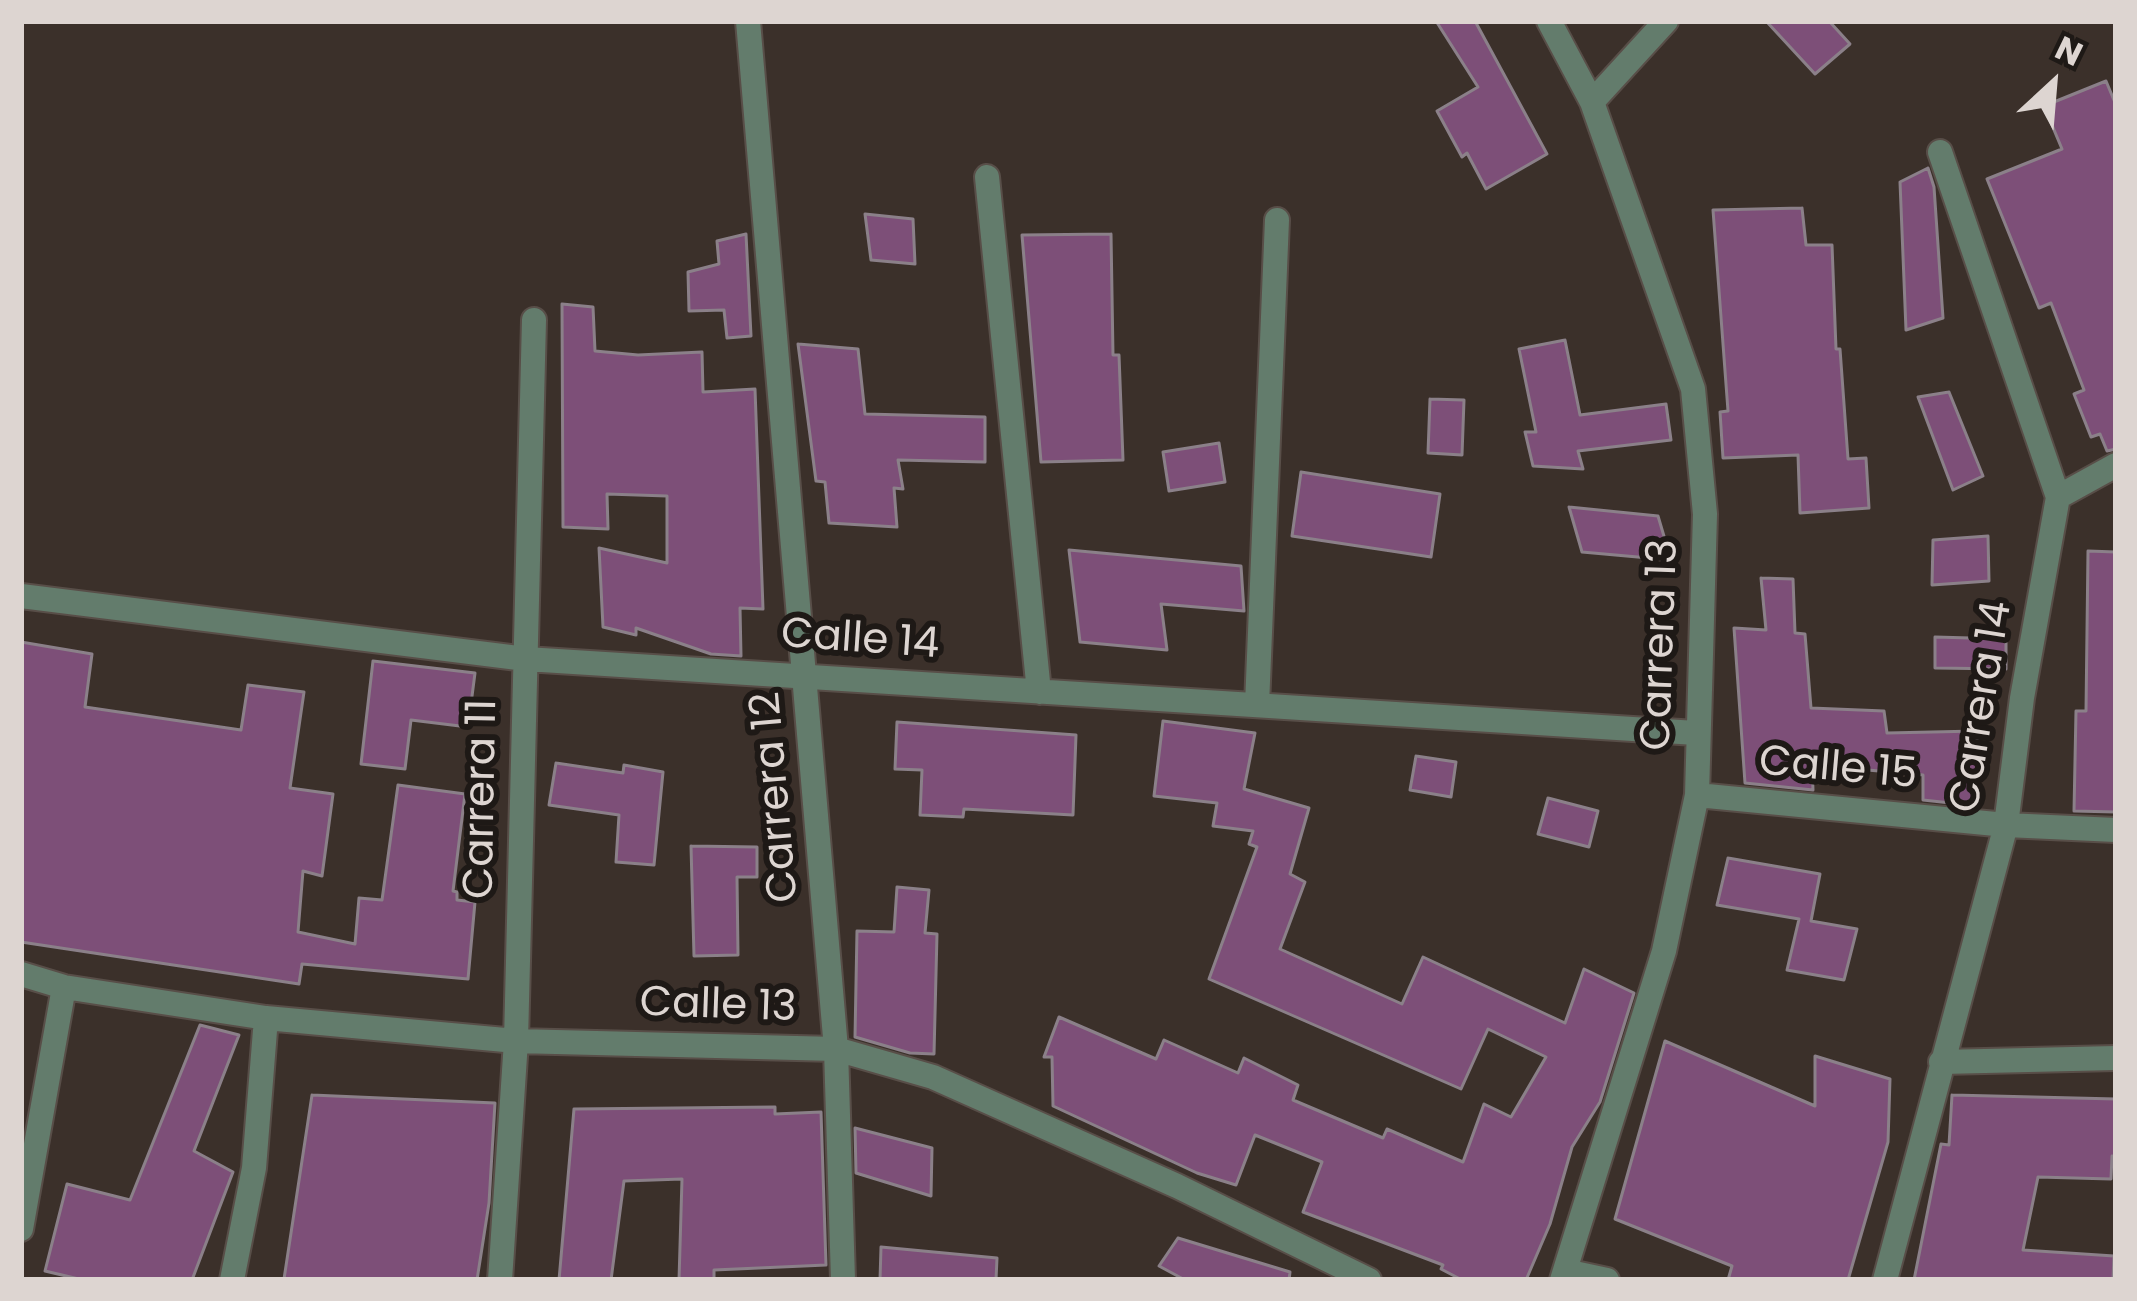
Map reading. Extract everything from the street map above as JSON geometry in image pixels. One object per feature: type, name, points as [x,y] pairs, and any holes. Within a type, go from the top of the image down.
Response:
[{"type":"street","name":"Carrera 12","points":[[748,21],[836,1049],[844,1280]]},
{"type":"street","name":"Carrera 13","points":[[1549,21],[1592,102],[1693,389],[1705,514],[1697,795],[1664,952],[1564,1275]]},
{"type":"street","points":[[1592,102],[1666,21]]},
{"type":"street","name":"Carrera 14","points":[[1885,1280],[2006,825],[2022,698],[2058,497],[1940,152]]},
{"type":"street","points":[[987,177],[1040,692]]},
{"type":"street","points":[[1257,705],[1277,220]]},
{"type":"street","name":"Carrera 11","points":[[500,1280],[516,1041],[534,320]]},
{"type":"street","points":[[2058,497],[2116,465]]},
{"type":"street","name":"Calle 14","points":[[21,596],[526,659],[1696,733]]},
{"type":"street","name":"Calle 15","points":[[1697,795],[2006,825],[2116,830]]},
{"type":"street","name":"Calle 13","points":[[21,974],[64,987],[266,1018],[516,1041],[836,1049],[933,1077],[1177,1186],[1370,1280]]},
{"type":"street","points":[[21,1229],[64,987]]},
{"type":"street","points":[[232,1280],[254,1168],[266,1018]]},
{"type":"street","points":[[1941,1062],[2116,1058]]},
{"type":"street","points":[[1564,1275],[1606,1280]]},
{"type":"building","points":[[1436,21],[1475,21],[1547,154],[1486,189],[1437,111],[1478,87]]},
{"type":"building","points":[[1766,21],[1829,21],[1850,44],[1815,74]]},
{"type":"building","points":[[2106,81],[2116,105],[2116,449],[2107,451],[2100,434],[2091,437],[2074,394],[2084,390],[2051,303],[2039,308],[1987,179],[2062,149],[2044,106]]},
{"type":"building","points":[[1928,168],[1934,187],[1943,318],[1906,330],[1900,182]]},
{"type":"building","points":[[1802,208],[1806,245],[1832,245],[1836,349],[1840,349],[1848,459],[1866,458],[1869,508],[1800,513],[1798,455],[1723,458],[1720,412],[1728,411],[1713,210]]},
{"type":"building","points":[[865,214],[913,219],[915,264],[871,260]]},
{"type":"building","points":[[746,234],[751,336],[727,338],[724,310],[689,311],[688,272],[719,264],[717,241]]},
{"type":"building","points":[[1111,234],[1113,355],[1119,355],[1123,460],[1041,462],[1022,235]]},
{"type":"building","points":[[562,304],[593,307],[595,351],[702,352],[703,392],[755,389],[763,609],[740,608],[741,656],[711,654],[636,628],[636,635],[603,627],[599,548],[667,563],[667,496],[607,494],[608,529],[563,527]]},
{"type":"building","points":[[1565,340],[1580,415],[1666,404],[1671,440],[1578,451],[1583,469],[1533,466],[1525,432],[1536,432],[1519,349]]},
{"type":"building","points":[[798,344],[858,349],[865,414],[985,417],[985,462],[898,460],[903,489],[894,488],[897,527],[829,523],[825,482],[816,481]]},
{"type":"building","points":[[1949,392],[1983,476],[1953,490],[1918,397]]},
{"type":"building","points":[[1430,399],[1464,400],[1462,455],[1428,453]]},
{"type":"building","points":[[1219,443],[1225,482],[1169,491],[1163,452]]},
{"type":"building","points":[[1301,472],[1440,494],[1431,557],[1292,536]]},
{"type":"building","points":[[1569,507],[1658,516],[1671,560],[1582,552]]},
{"type":"building","points":[[1988,536],[1989,581],[1932,585],[1933,540]]},
{"type":"building","points":[[1069,550],[1241,566],[1244,611],[1161,604],[1167,650],[1080,642]]},
{"type":"building","points":[[2088,551],[2116,552],[2116,812],[2074,811],[2076,711],[2086,711]]},
{"type":"building","points":[[1761,578],[1793,579],[1795,633],[1805,634],[1811,708],[1884,711],[1887,733],[1977,731],[1978,806],[1923,800],[1923,775],[1812,765],[1813,790],[1745,783],[1734,628],[1766,630]]},
{"type":"building","points":[[1935,637],[2006,639],[2006,669],[1935,668]]},
{"type":"building","points":[[21,642],[92,654],[85,707],[241,730],[248,685],[304,692],[290,788],[333,794],[322,876],[303,871],[298,932],[355,944],[359,898],[382,900],[398,785],[465,794],[453,891],[457,900],[475,902],[468,979],[302,964],[299,984],[21,942]]},
{"type":"building","points":[[373,661],[475,673],[468,727],[411,720],[405,769],[361,764]]},
{"type":"building","points":[[1163,721],[1255,733],[1244,789],[1309,808],[1290,874],[1305,882],[1280,949],[1402,1004],[1423,957],[1565,1023],[1584,969],[1634,993],[1600,1102],[1572,1147],[1550,1224],[1526,1280],[1462,1280],[1441,1269],[1443,1265],[1303,1212],[1322,1162],[1255,1135],[1236,1185],[1197,1173],[1053,1106],[1052,1057],[1044,1057],[1059,1017],[1156,1059],[1164,1040],[1238,1073],[1244,1058],[1298,1085],[1293,1100],[1383,1138],[1387,1129],[1463,1162],[1484,1104],[1511,1117],[1546,1057],[1488,1029],[1461,1089],[1209,979],[1257,847],[1249,844],[1253,831],[1213,826],[1217,803],[1154,796]]},
{"type":"building","points":[[897,722],[1076,735],[1073,815],[964,809],[963,817],[920,815],[922,770],[895,769]]},
{"type":"building","points":[[1416,756],[1456,762],[1451,797],[1410,790]]},
{"type":"building","points":[[556,763],[623,773],[624,765],[663,772],[654,865],[616,862],[619,815],[549,805]]},
{"type":"building","points":[[1548,798],[1598,811],[1589,847],[1538,834]]},
{"type":"building","points":[[691,846],[757,847],[757,877],[737,877],[738,955],[694,956]]},
{"type":"building","points":[[1728,858],[1820,874],[1811,921],[1857,929],[1844,980],[1787,970],[1799,919],[1717,905]]},
{"type":"building","points":[[897,887],[929,890],[925,933],[937,934],[934,1054],[910,1053],[855,1037],[857,931],[894,932]]},
{"type":"building","points":[[200,1025],[239,1035],[194,1151],[233,1172],[192,1280],[83,1280],[45,1271],[67,1184],[130,1200]]},
{"type":"building","points":[[1665,1041],[1815,1106],[1815,1056],[1890,1079],[1888,1142],[1848,1280],[1728,1280],[1732,1266],[1615,1219]]},
{"type":"building","points":[[312,1095],[495,1103],[489,1203],[477,1280],[284,1279]]},
{"type":"building","points":[[1952,1095],[2116,1099],[2116,1157],[2112,1156],[2111,1179],[2038,1177],[2023,1250],[2114,1256],[2113,1280],[1914,1280],[1941,1144],[1949,1145]]},
{"type":"building","points":[[775,1107],[775,1114],[821,1112],[826,1265],[714,1270],[714,1280],[679,1280],[682,1179],[624,1181],[611,1280],[559,1280],[574,1109]]},
{"type":"building","points":[[855,1128],[932,1148],[931,1196],[856,1173]]},
{"type":"building","points":[[1178,1238],[1290,1272],[1289,1280],[1185,1280],[1159,1266]]},
{"type":"building","points":[[881,1247],[997,1258],[996,1280],[880,1280]]}]
